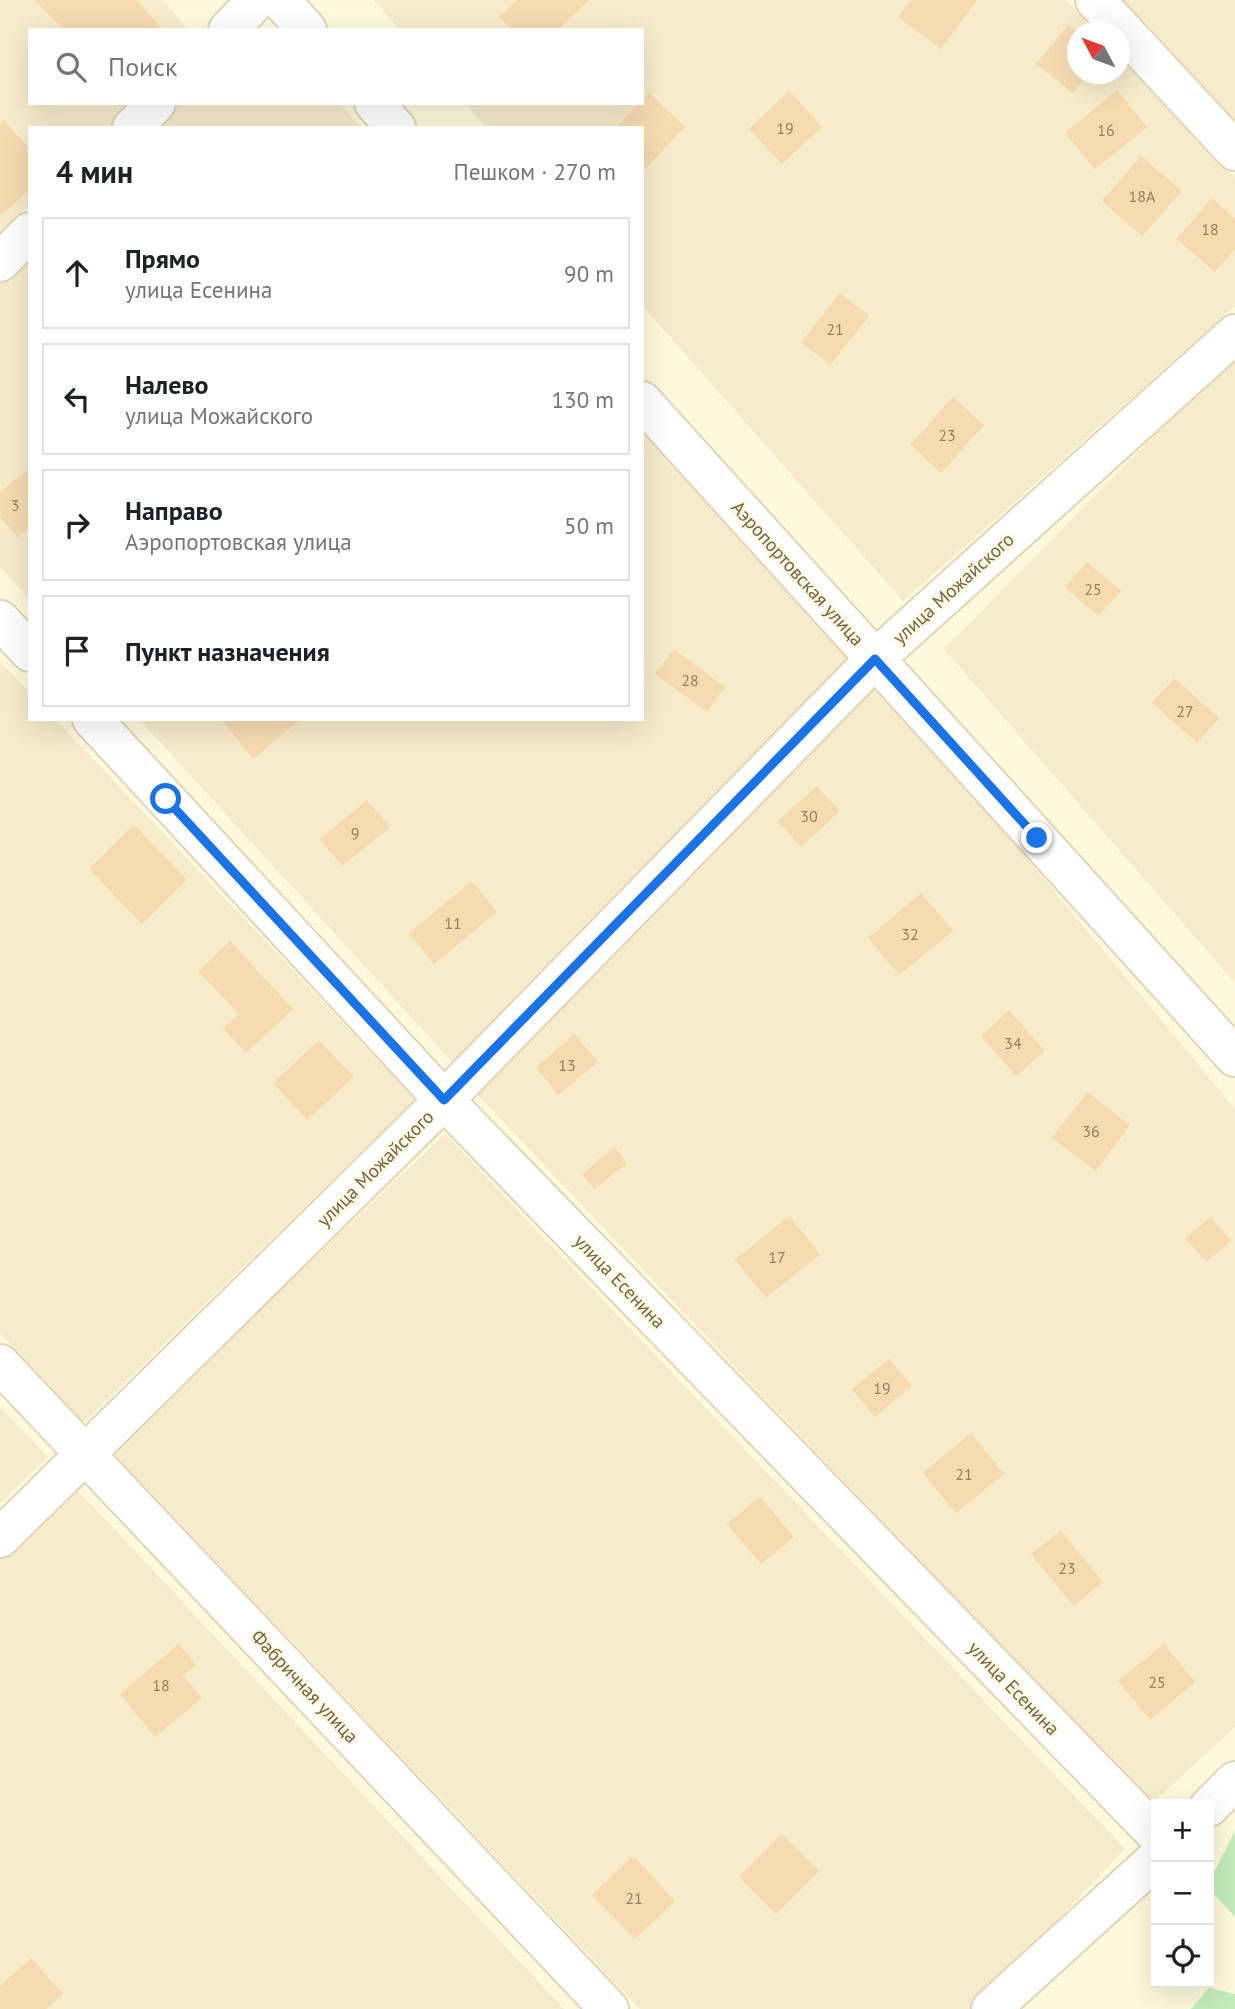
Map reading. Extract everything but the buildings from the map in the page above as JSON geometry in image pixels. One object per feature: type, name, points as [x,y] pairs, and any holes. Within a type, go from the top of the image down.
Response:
[{"type":"street","points":[[230,28],[257,0]]},
{"type":"street","points":[[280,0],[305,28]]},
{"type":"street","points":[[1095,0],[1235,151]]},
{"type":"street","points":[[134,126],[154,105]]},
{"type":"street","points":[[376,105],[394,126]]},
{"type":"street","points":[[0,262],[28,234]]},
{"type":"street","name":"улица Можайского","points":[[0,1538],[444,1100],[875,659],[1235,334]]},
{"type":"street","name":"Аэропортовская улица","points":[[644,403],[1235,1057]]},
{"type":"street","points":[[0,620],[28,650]]},
{"type":"street","name":"улица Есенина","points":[[94,721],[444,1100],[1151,1829]]},
{"type":"street","name":"Фабричная улица","points":[[0,1364],[609,2009]]},
{"type":"street","points":[[1214,1802],[1235,1780]]},
{"type":"street","points":[[991,2009],[1153,1862]]},
{"type":"shaded area","points":[[0,0],[163,0],[186,28],[28,28],[28,105],[136,105],[114,126],[28,126],[28,207],[0,233]]},
{"type":"shaded area","points":[[374,0],[1066,0],[1086,21],[1067,21],[1067,84],[1130,84],[1130,67],[1235,177],[1235,306],[903,601],[644,307],[644,126],[485,126],[467,105],[644,105],[644,28],[398,28]]},
{"type":"shaded area","points":[[1123,0],[1235,0],[1235,120]]},
{"type":"shaded area","points":[[162,105],[341,105],[360,126],[141,126]]},
{"type":"shaded area","points":[[28,235],[28,598],[0,567],[0,261]]},
{"type":"shaded area","points":[[1235,354],[1235,983],[944,649]]},
{"type":"shaded area","points":[[644,431],[859,662],[455,1065],[141,721],[644,721]]},
{"type":"shaded area","points":[[0,662],[28,691],[28,721],[57,721],[415,1099],[84,1422],[0,1333]]},
{"type":"shaded area","points":[[875,675],[1235,1109],[1235,1727],[1157,1799],[1151,1799],[1150,1805],[477,1094]]},
{"type":"shaded area","points":[[445,1134],[1125,1849],[973,2009],[640,2009],[111,1451]]},
{"type":"shaded area","points":[[0,1407],[48,1457],[0,1503]]},
{"type":"shaded area","points":[[73,1485],[564,2009],[0,2009],[0,1555]]},
{"type":"green space","points":[[1235,1831],[1235,1917],[1214,1894],[1214,1872]]},
{"type":"green space","points":[[1209,1988],[1235,1994],[1235,2009],[1191,2009]]},
{"type":"route","points":[[166,799],[444,1100],[875,659],[1037,838]]}]
